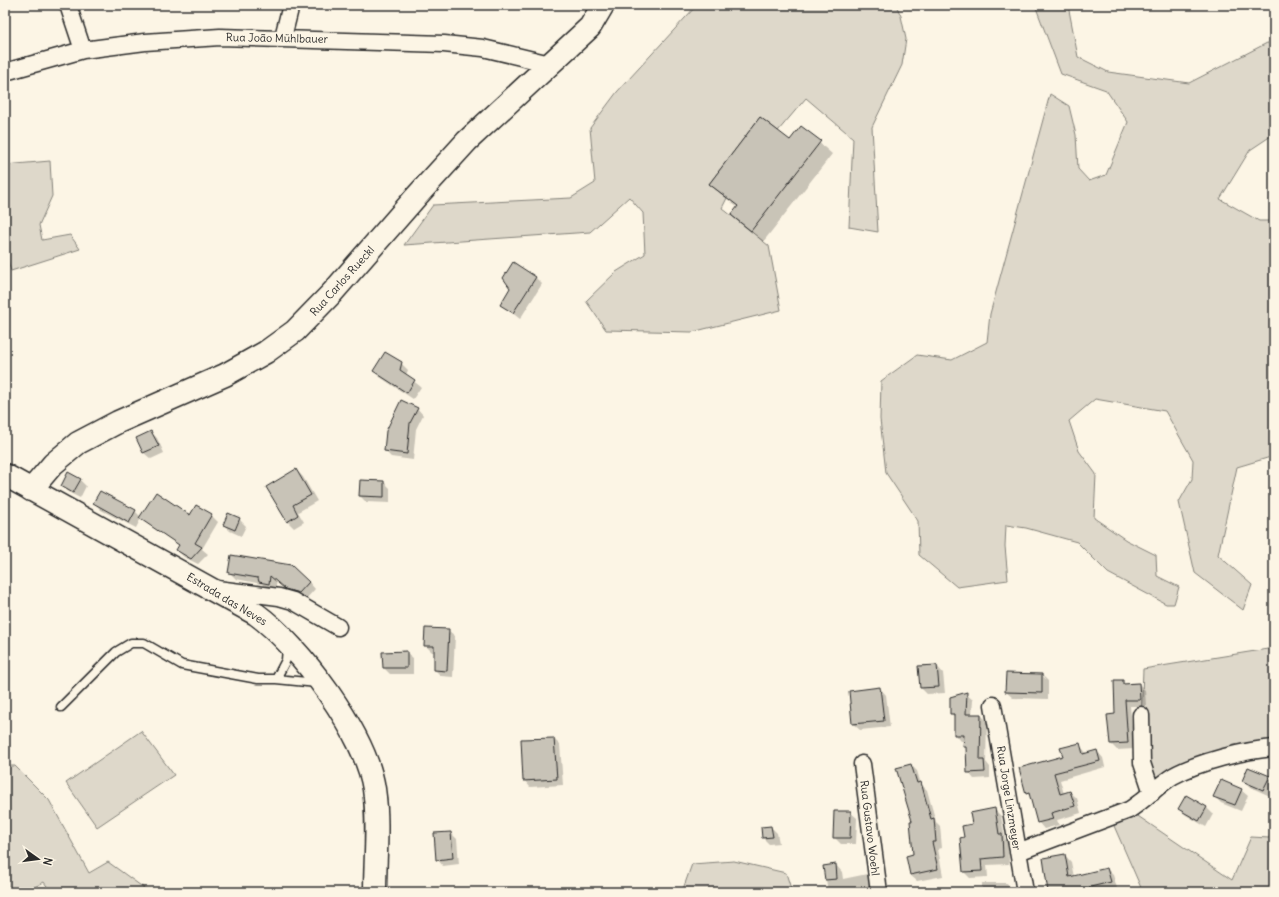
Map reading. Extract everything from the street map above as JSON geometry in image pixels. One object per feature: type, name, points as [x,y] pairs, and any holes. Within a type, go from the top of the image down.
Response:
[{"type":"street","points":[[68,5],[83,50]]},
{"type":"street","points":[[283,37],[291,5]]},
{"type":"street","name":"Rua Carlos Rueckl","points":[[31,490],[52,464],[78,443],[118,422],[225,375],[266,352],[285,339],[332,293],[467,141],[590,27],[603,5]]},
{"type":"street","name":"Rua João Mühlbauer","points":[[5,72],[83,50],[188,38],[283,37],[444,44],[482,48],[550,64]]},
{"type":"street","name":"Estrada das Neves","points":[[5,476],[212,588],[256,614],[287,642],[320,683],[359,743],[372,781],[376,817],[375,892]]},
{"type":"street","points":[[212,588],[278,597],[293,601],[338,627]]},
{"type":"street","name":"Rua Jorge Linzmeyer","points":[[993,705],[1025,892]]},
{"type":"street","points":[[1141,715],[1142,763],[1152,793]]},
{"type":"street","points":[[1018,852],[1117,816],[1140,803],[1174,776],[1185,771],[1228,757],[1274,748]]},
{"type":"street","name":"Rua Gustavo Woehl","points":[[862,764],[879,892]]},
{"type":"lane","points":[[276,679],[286,660],[287,642]]},
{"type":"lane","points":[[61,707],[116,652],[131,643],[144,643],[182,665],[258,679],[320,683]]},
{"type":"shaded area","points":[[697,5],[896,5],[901,16],[906,39],[902,65],[872,127],[878,232],[849,227],[853,138],[806,98],[778,131],[760,117],[709,184],[727,198],[722,208],[769,246],[781,310],[692,332],[606,330],[586,301],[616,272],[645,254],[643,213],[629,197],[590,232],[404,245],[433,205],[571,198],[595,183],[590,128],[617,92]]},
{"type":"shaded area","points":[[1035,5],[1068,5],[1078,57],[1108,72],[1189,83],[1267,43],[1274,44],[1274,134],[1250,150],[1220,199],[1259,221],[1274,221],[1274,456],[1237,467],[1218,555],[1252,585],[1243,610],[1195,573],[1179,502],[1192,479],[1193,460],[1165,411],[1095,399],[1069,421],[1079,451],[1096,474],[1094,518],[1126,540],[1156,555],[1157,576],[1179,587],[1174,604],[1166,604],[1108,573],[1077,542],[1026,528],[1006,525],[1005,546],[1008,580],[957,587],[919,555],[918,521],[886,473],[880,419],[881,381],[917,355],[952,360],[987,342],[990,314],[1050,94],[1069,106],[1076,135],[1078,169],[1089,181],[1106,175],[1128,122],[1106,90],[1061,74]]},
{"type":"shaded area","points":[[50,161],[52,196],[39,225],[42,240],[70,235],[80,249],[11,271],[5,252],[5,165]]},
{"type":"shaded area","points":[[1274,648],[1274,748],[1247,752],[1152,793],[1141,722],[1143,669]]},
{"type":"shaded area","points":[[141,731],[174,775],[97,827],[66,783]]},
{"type":"shaded area","points":[[5,766],[15,766],[49,800],[89,873],[108,862],[148,891],[51,892],[44,882],[25,892],[5,892]]},
{"type":"shaded area","points":[[1129,810],[1232,880],[1251,837],[1269,838],[1274,827],[1274,892],[1146,892],[1142,890],[1111,819]]},
{"type":"shaded area","points":[[734,861],[786,873],[792,892],[682,892],[692,864]]},
{"type":"building","points":[[760,117],[790,140],[801,126],[821,141],[751,231],[731,215],[738,206],[709,184]]},
{"type":"building","points":[[513,262],[536,277],[513,313],[500,305],[510,288],[503,278]]},
{"type":"building","points":[[385,352],[402,362],[400,370],[415,380],[407,393],[373,371]]},
{"type":"building","points":[[401,400],[418,408],[410,423],[407,454],[384,451],[386,431]]},
{"type":"building","points":[[151,431],[159,446],[143,453],[136,438]]},
{"type":"building","points":[[296,469],[311,495],[293,505],[298,515],[287,522],[266,487]]},
{"type":"building","points":[[68,472],[81,479],[73,493],[61,486]]},
{"type":"building","points":[[360,480],[384,481],[384,497],[359,496]]},
{"type":"building","points":[[100,491],[136,510],[129,523],[93,503]]},
{"type":"building","points":[[156,492],[190,515],[196,505],[212,514],[195,543],[202,547],[191,559],[176,550],[179,545],[139,518]]},
{"type":"building","points":[[228,513],[240,518],[235,530],[223,525]]},
{"type":"building","points":[[231,555],[291,565],[309,582],[299,593],[285,589],[270,576],[269,584],[259,582],[258,578],[228,573]]},
{"type":"building","points":[[425,628],[449,629],[447,671],[434,670],[434,646],[424,646]]},
{"type":"building","points":[[407,651],[407,668],[383,668],[382,652]]},
{"type":"building","points":[[937,665],[939,687],[920,688],[918,666]]},
{"type":"building","points":[[1006,673],[1042,674],[1042,693],[1005,692]]},
{"type":"building","points":[[1114,680],[1123,680],[1123,684],[1139,683],[1140,700],[1125,700],[1128,743],[1110,744],[1107,715],[1115,714]]},
{"type":"building","points":[[880,687],[884,721],[852,724],[849,691]]},
{"type":"building","points":[[967,692],[966,714],[981,714],[980,760],[984,760],[985,772],[967,773],[966,747],[963,747],[964,735],[954,735],[954,714],[950,714],[950,697]]},
{"type":"building","points":[[554,738],[557,779],[523,781],[521,739]]},
{"type":"building","points":[[1080,743],[1083,754],[1097,750],[1100,761],[1054,773],[1060,794],[1070,791],[1075,806],[1051,813],[1053,819],[1037,823],[1029,793],[1026,794],[1019,768],[1063,756],[1060,748]]},
{"type":"building","points":[[911,764],[917,783],[921,782],[931,819],[934,818],[936,842],[932,842],[938,869],[910,875],[906,856],[913,854],[910,821],[912,821],[896,768]]},
{"type":"building","points":[[1248,767],[1270,776],[1263,790],[1242,781]]},
{"type":"building","points":[[1221,780],[1242,789],[1235,805],[1213,797]]},
{"type":"building","points":[[1186,795],[1207,807],[1199,821],[1178,809]]},
{"type":"building","points":[[995,808],[999,834],[1002,834],[1003,857],[981,859],[982,871],[963,872],[960,838],[964,837],[962,826],[972,824],[970,813]]},
{"type":"building","points":[[834,811],[851,811],[850,838],[833,838]]},
{"type":"building","points":[[771,826],[773,837],[762,838],[761,827]]},
{"type":"building","points":[[451,832],[453,858],[436,860],[434,833]]},
{"type":"building","points":[[1065,854],[1069,877],[1107,868],[1111,882],[1070,892],[1048,892],[1043,858]]},
{"type":"building","points":[[836,864],[837,879],[825,880],[823,866]]}]
